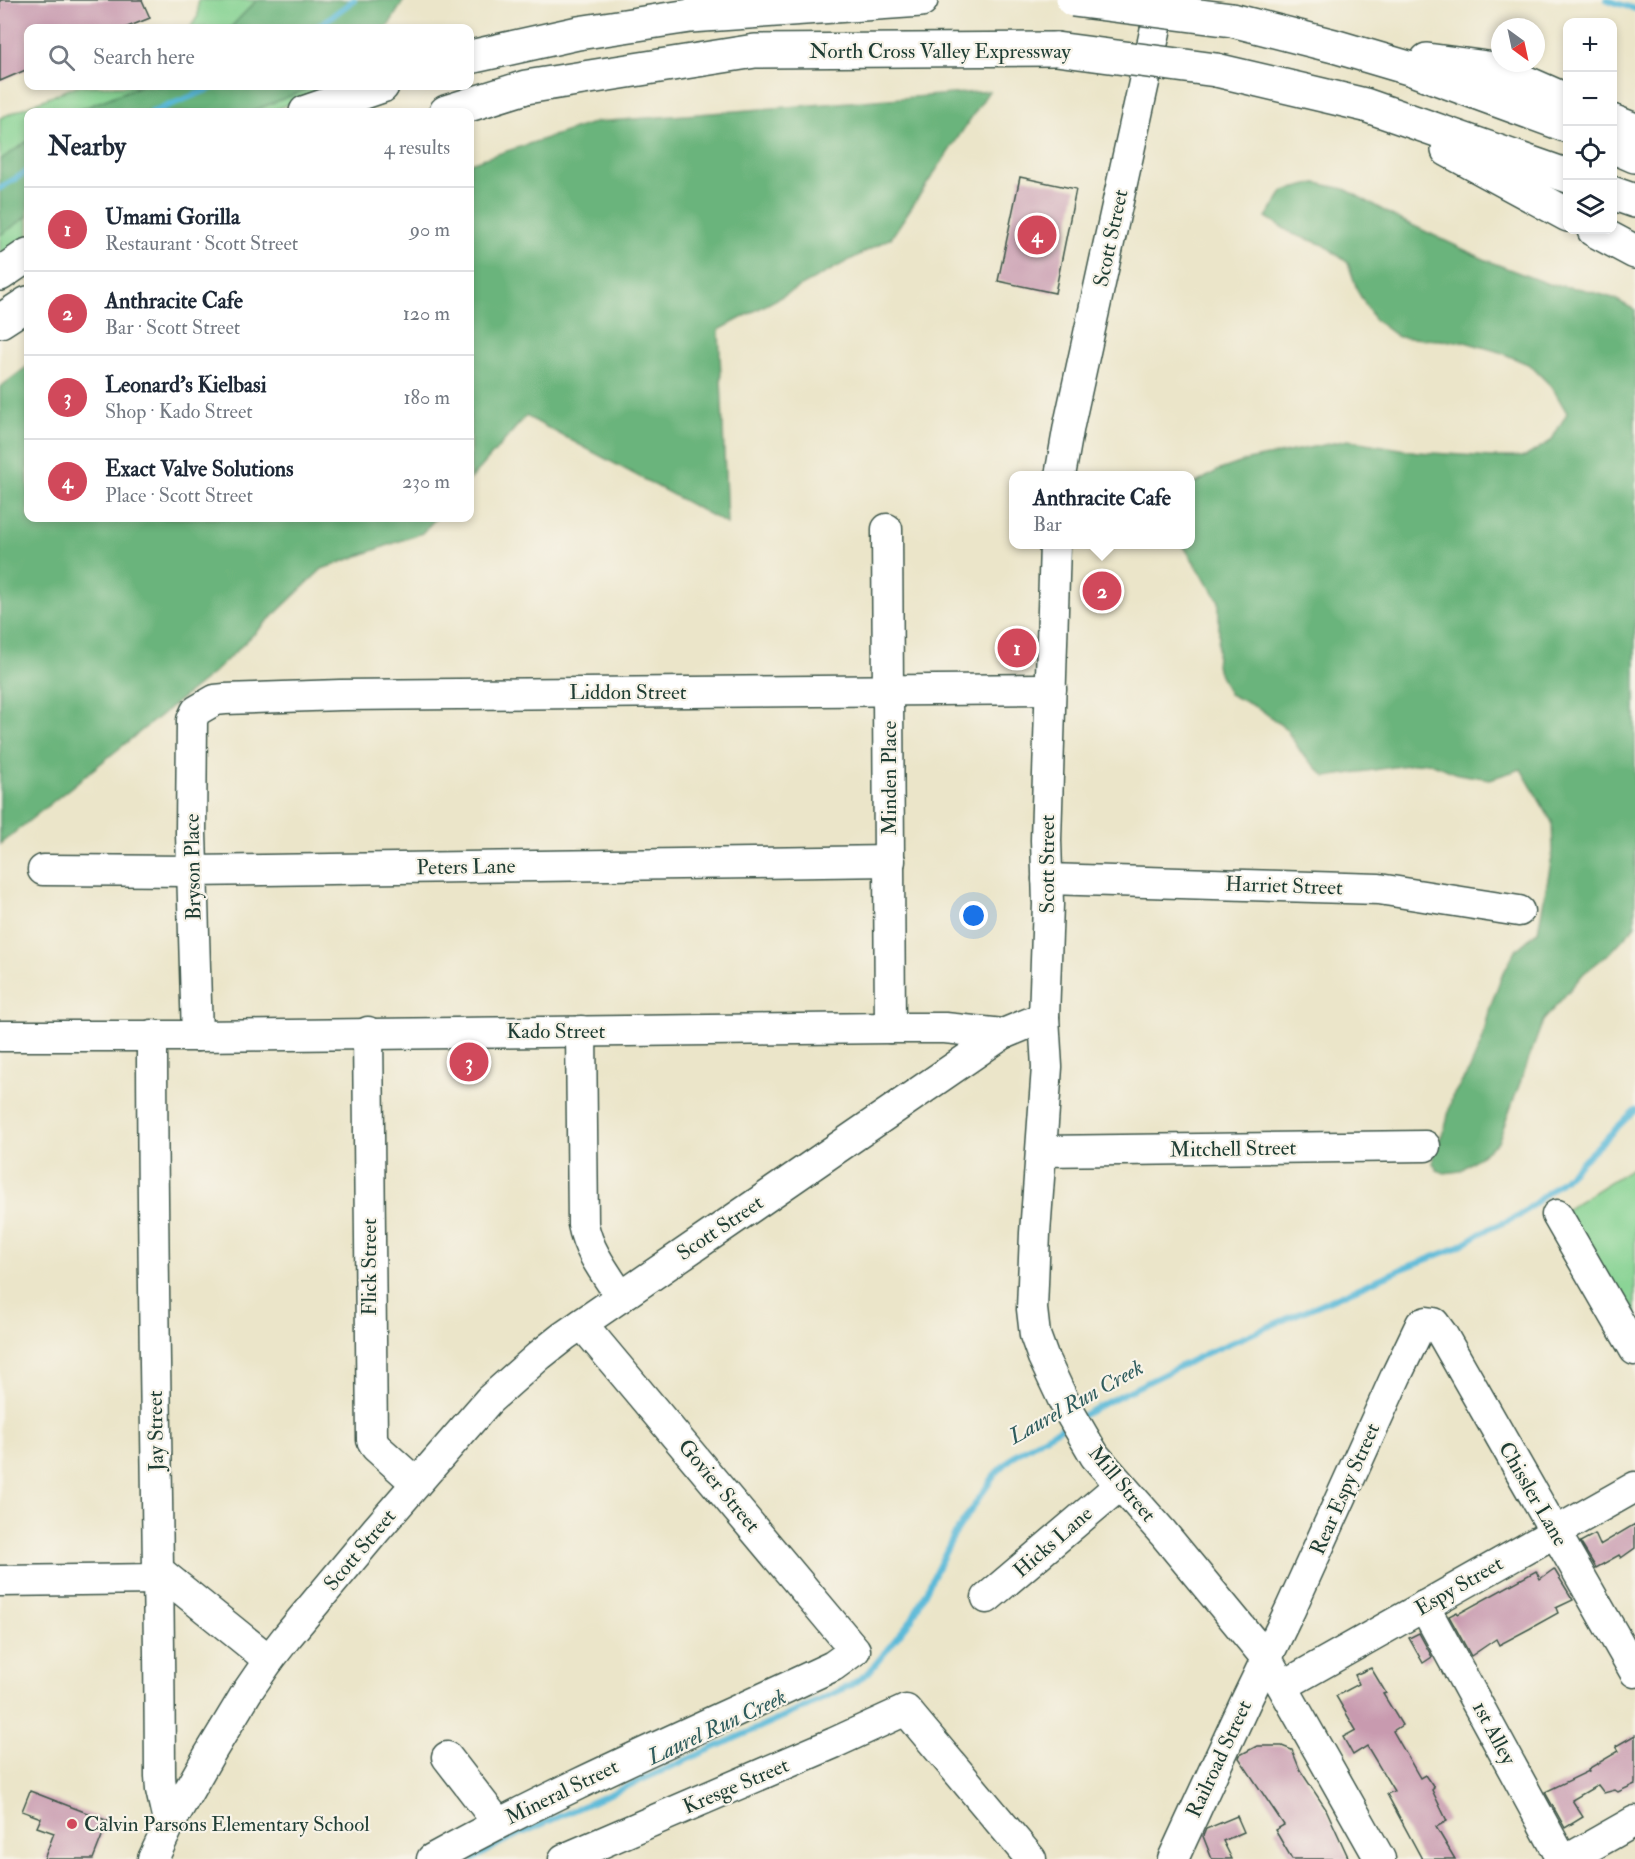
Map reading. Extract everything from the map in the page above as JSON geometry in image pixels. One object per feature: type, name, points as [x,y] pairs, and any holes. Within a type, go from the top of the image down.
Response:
[{"type":"highway","name":"North Cross Valley Expressway","points":[[474,56],[578,33],[690,16],[921,0]]},
{"type":"highway","points":[[1073,0],[1232,20],[1412,69],[1563,124]]},
{"type":"highway","points":[[1334,46],[1496,69],[1563,99]]},
{"type":"highway","name":"North Cross Valley Expressway","points":[[459,108],[526,87],[755,51],[1056,49],[1216,70],[1365,105],[1563,174]]},
{"type":"highway","points":[[318,108],[370,90]]},
{"type":"highway","points":[[1365,105],[1563,212]]},
{"type":"highway","points":[[1617,123],[1635,130]]},
{"type":"highway","points":[[1617,148],[1635,156]]},
{"type":"highway","points":[[1617,195],[1635,201]]},
{"type":"highway","points":[[1601,234],[1635,252]]},
{"type":"highway","points":[[0,273],[24,258]]},
{"type":"highway","points":[[0,321],[24,306]]},
{"type":"street","name":"Scott Street","points":[[1061,471],[1162,0]]},
{"type":"street","name":"Minden Place","points":[[887,529],[890,1028]]},
{"type":"street","name":"Scott Street","points":[[153,1859],[169,1825],[214,1746],[269,1660],[489,1400],[540,1355],[621,1297],[1003,1034],[1044,1017],[1055,549]]},
{"type":"street","name":"Liddon Street","points":[[206,704],[225,699],[340,695],[1051,689]]},
{"type":"street","name":"Bryson Place","points":[[197,1035],[191,833],[192,720],[196,711],[206,704]]},
{"type":"street","name":"Peters Lane","points":[[43,870],[193,871],[890,861]]},
{"type":"street","name":"Harriet Street","points":[[1047,879],[1379,889],[1519,911]]},
{"type":"street","name":"Mill Street","points":[[1044,1017],[1047,1067],[1035,1233],[1032,1309],[1035,1335],[1067,1408],[1083,1438],[1095,1456],[1163,1533],[1267,1659],[1380,1859]]},
{"type":"street","name":"Kado Street","points":[[0,1036],[890,1028],[945,1028],[1003,1034]]},
{"type":"street","points":[[581,1031],[582,1224],[585,1238],[601,1268],[621,1297]]},
{"type":"street","name":"Flick Street","points":[[368,1032],[372,1440],[376,1447],[416,1484]]},
{"type":"street","name":"Jay Street","points":[[152,1035],[161,1790],[169,1825]]},
{"type":"street","name":"Mitchell Street","points":[[1042,1151],[1425,1146]]},
{"type":"street","points":[[1557,1215],[1635,1350]]},
{"type":"street","name":"Chissler Lane","points":[[1426,1322],[1434,1323],[1442,1334],[1635,1672]]},
{"type":"street","name":"Rear Espy Street","points":[[1267,1659],[1396,1376],[1421,1324],[1426,1322]]},
{"type":"street","name":"Govier Street","points":[[582,1324],[855,1650]]},
{"type":"street","name":"Hicks Lane","points":[[987,1598],[1120,1485]]},
{"type":"street","name":"Espy Street","points":[[1283,1686],[1635,1487]]},
{"type":"street","points":[[0,1581],[159,1575],[269,1660]]},
{"type":"street","name":"1st Alley","points":[[1424,1606],[1568,1859]]},
{"type":"street","name":"Mineral Street","points":[[432,1859],[498,1823],[660,1745],[833,1666],[855,1650]]},
{"type":"street","name":"Railroad Street","points":[[1173,1859],[1245,1701],[1267,1659]]},
{"type":"street","name":"Kresge Street","points":[[564,1859],[906,1710],[1031,1859]]},
{"type":"street","points":[[447,1757],[498,1823]]},
{"type":"street","points":[[1568,1859],[1635,1821]]},
{"type":"green space","points":[[198,0],[257,0],[234,24],[193,24],[198,16]]},
{"type":"green space","points":[[257,0],[404,0],[389,24],[234,24]]},
{"type":"green space","points":[[66,90],[130,90],[84,108],[24,108],[24,144],[0,160],[0,118]]},
{"type":"green space","points":[[130,90],[305,90],[260,108],[84,108]]},
{"type":"green space","points":[[305,90],[324,90],[280,108],[260,108]]},
{"type":"green space","points":[[989,91],[891,238],[719,330],[727,524],[526,416],[474,475],[474,162],[596,122]]},
{"type":"green space","points":[[24,144],[24,219],[0,235],[0,160]]},
{"type":"green space","points":[[1316,183],[1345,189],[1397,218],[1488,261],[1548,284],[1582,289],[1613,298],[1635,310],[1635,926],[1611,952],[1584,973],[1543,1021],[1498,1142],[1460,1171],[1444,1173],[1437,1170],[1433,1163],[1433,1153],[1445,1128],[1452,1097],[1469,1071],[1482,1041],[1490,1007],[1501,978],[1515,951],[1538,931],[1553,852],[1552,822],[1521,769],[1490,779],[1458,774],[1428,762],[1326,777],[1303,755],[1286,729],[1260,709],[1229,694],[1216,666],[1219,601],[1186,549],[1195,549],[1195,484],[1217,471],[1248,460],[1348,440],[1418,452],[1525,457],[1551,441],[1567,413],[1552,387],[1530,365],[1500,352],[1465,342],[1398,337],[1374,319],[1358,292],[1348,263],[1324,245],[1293,234],[1266,217],[1284,191]]},
{"type":"green space","points":[[24,219],[24,244],[0,259],[0,235]]},
{"type":"green space","points":[[24,369],[24,522],[432,522],[422,533],[322,569],[212,674],[0,844],[0,387]]},
{"type":"green space","points":[[1635,1166],[1635,1345],[1557,1215]]},
{"type":"building","points":[[0,0],[142,0],[150,18],[135,24],[24,24],[24,71],[0,81]]},
{"type":"building","points":[[1020,177],[1076,189],[1055,293],[998,281]]},
{"type":"building","points":[[1635,1524],[1635,1548],[1621,1558],[1619,1555],[1596,1568],[1580,1542],[1595,1534],[1600,1545]]},
{"type":"building","points":[[1554,1569],[1573,1600],[1556,1608],[1558,1613],[1529,1629],[1499,1645],[1496,1639],[1471,1656],[1449,1616],[1457,1612],[1458,1614],[1536,1571],[1540,1579]]},
{"type":"building","points":[[1419,1633],[1432,1657],[1423,1663],[1409,1638]]},
{"type":"building","points":[[1371,1668],[1386,1693],[1383,1694],[1402,1725],[1393,1731],[1420,1778],[1425,1775],[1434,1788],[1432,1790],[1447,1821],[1436,1827],[1455,1859],[1422,1859],[1387,1794],[1394,1791],[1367,1746],[1353,1755],[1343,1737],[1356,1730],[1336,1696],[1359,1684],[1355,1675]]},
{"type":"building","points":[[1635,1735],[1635,1784],[1618,1792],[1615,1790],[1604,1793],[1598,1785],[1572,1800],[1583,1817],[1565,1828],[1545,1792],[1589,1771],[1588,1769],[1619,1751],[1616,1746]]},
{"type":"building","points":[[1257,1746],[1282,1746],[1292,1750],[1300,1770],[1326,1809],[1349,1859],[1292,1859],[1275,1830],[1284,1825],[1239,1758],[1240,1755]]},
{"type":"building","name":"Calvin Parsons Elementary School","points":[[30,1791],[108,1821],[93,1859],[44,1859],[54,1833],[37,1827],[41,1818],[22,1811]]},
{"type":"building","points":[[1237,1816],[1244,1832],[1223,1841],[1232,1859],[1212,1859],[1203,1836],[1206,1829]]},
{"type":"waterway","points":[[321,24],[354,0]]},
{"type":"waterway","points":[[1607,0],[1635,9]]},
{"type":"waterway","points":[[162,108],[207,90]]},
{"type":"waterway","points":[[0,188],[24,173]]},
{"type":"waterway","name":"Laurel Run Creek","points":[[1080,1417],[1207,1353],[1456,1248],[1486,1230],[1519,1216],[1564,1179],[1635,1110]]},
{"type":"waterway","name":"Laurel Run Creek","points":[[473,1859],[502,1842],[801,1709],[851,1685],[869,1672],[912,1619],[953,1537],[996,1473],[1016,1454],[1066,1425]]},
{"type":"place","name":"Exact Valve Solutions","points":[[1037,235]]},
{"type":"place","name":"Anthracite Cafe","points":[[1102,591]]},
{"type":"place","name":"Umami Gorilla","points":[[1017,648]]},
{"type":"place","name":"Leonard's Kielbasi","points":[[469,1062]]},
{"type":"place","name":"Calvin Parsons Elementary School","points":[[72,1824]]}]
